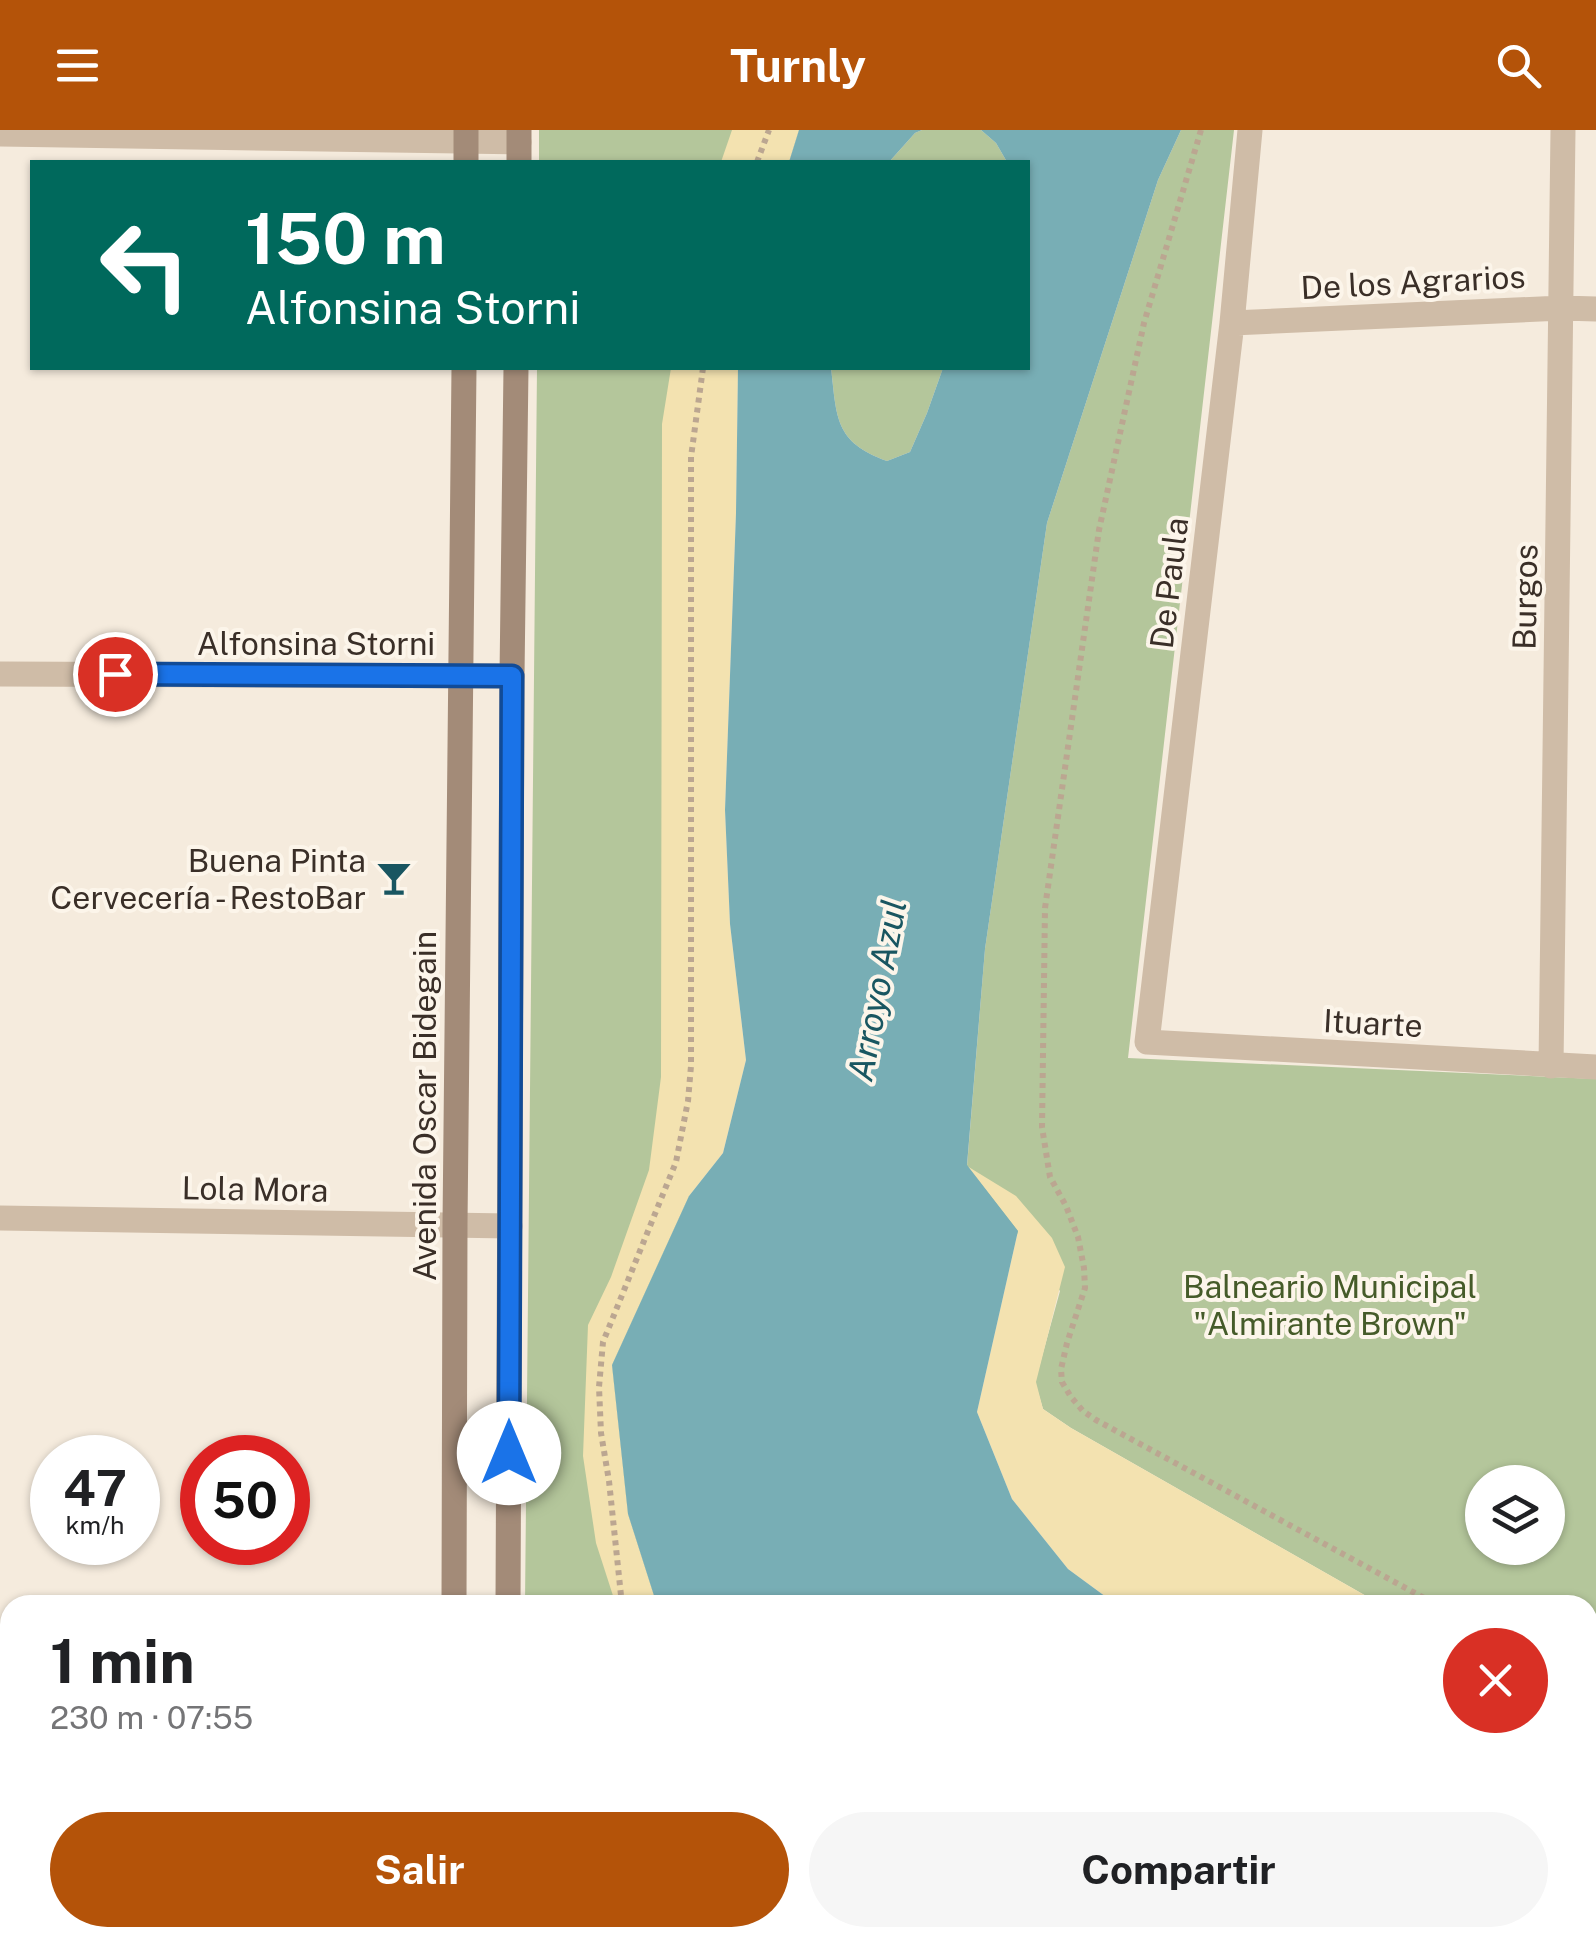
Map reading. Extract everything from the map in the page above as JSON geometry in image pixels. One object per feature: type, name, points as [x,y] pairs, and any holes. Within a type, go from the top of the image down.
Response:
[{"type":"main road","name":"Avenida Oscar Bidegain","points":[[454,1595],[464,370]]},
{"type":"main road","points":[[508,1595],[516,370]]},
{"type":"street","name":"De Paula","points":[[1147,1042],[1232,323],[1250,130]]},
{"type":"street","name":"Burgos","points":[[1552,1066],[1563,130]]},
{"type":"street","points":[[0,134],[519,145]]},
{"type":"street","name":"De los Agrarios","points":[[1232,323],[1596,309]]},
{"type":"street","name":"Alfonsina Storni","points":[[0,674],[512,676]]},
{"type":"street","name":"Ituarte","points":[[1147,1042],[1596,1067]]},
{"type":"street","name":"Lola Mora","points":[[0,1218],[510,1226]]},
{"type":"path","points":[[758,160],[769,130]]},
{"type":"path","points":[[621,1595],[601,1433],[603,1342],[676,1162],[692,1066],[691,457],[703,370]]},
{"type":"green space","points":[[539,130],[799,130],[790,160],[539,160]]},
{"type":"green space","points":[[981,130],[996,143],[1006,160],[891,160],[915,133]]},
{"type":"green space","name":"Balneario Municipal \"Almirante Brown\"","points":[[1181,130],[1234,130],[1128,1058],[1596,1079],[1596,1595],[1364,1595],[1043,1409],[1035,1382],[1060,1291],[967,1166],[985,949],[1047,523],[1158,180]]},
{"type":"green space","points":[[537,370],[738,370],[689,1196],[612,1365],[628,1514],[654,1595],[525,1595]]},
{"type":"green space","points":[[831,370],[942,370],[910,452],[887,461],[870,454],[848,436],[837,414]]},
{"type":"sand","points":[[732,130],[799,130],[790,160],[722,160]]},
{"type":"sand","points":[[671,370],[738,370],[725,810],[730,924],[746,1060],[723,1153],[689,1196],[612,1365],[628,1514],[654,1595],[613,1595],[596,1543],[583,1456],[588,1325],[611,1277],[649,1170],[661,1077],[662,424]]},
{"type":"sand","points":[[967,1166],[1016,1196],[1052,1238],[1065,1267],[1036,1382],[1043,1409],[1364,1595],[1103,1595],[1068,1569],[1012,1499],[977,1412],[1018,1231]]},
{"type":"water","points":[[799,130],[922,130],[891,160],[790,160]]},
{"type":"water","name":"Arroyo Azul","points":[[981,130],[1181,130],[1158,180],[1047,523],[985,949],[967,1165],[1018,1231],[977,1412],[1012,1499],[1068,1569],[1103,1595],[654,1595],[628,1514],[612,1365],[689,1196],[723,1153],[746,1060],[730,924],[725,810],[738,370],[831,370],[841,426],[857,445],[887,461],[910,452],[942,370],[1030,370],[1030,160],[1006,160],[996,143]]},
{"type":"place","name":"Buena Pinta Cervecería - RestoBar","points":[[394,878]]},
{"type":"route","points":[[115,674],[512,676],[509,1453]]}]
